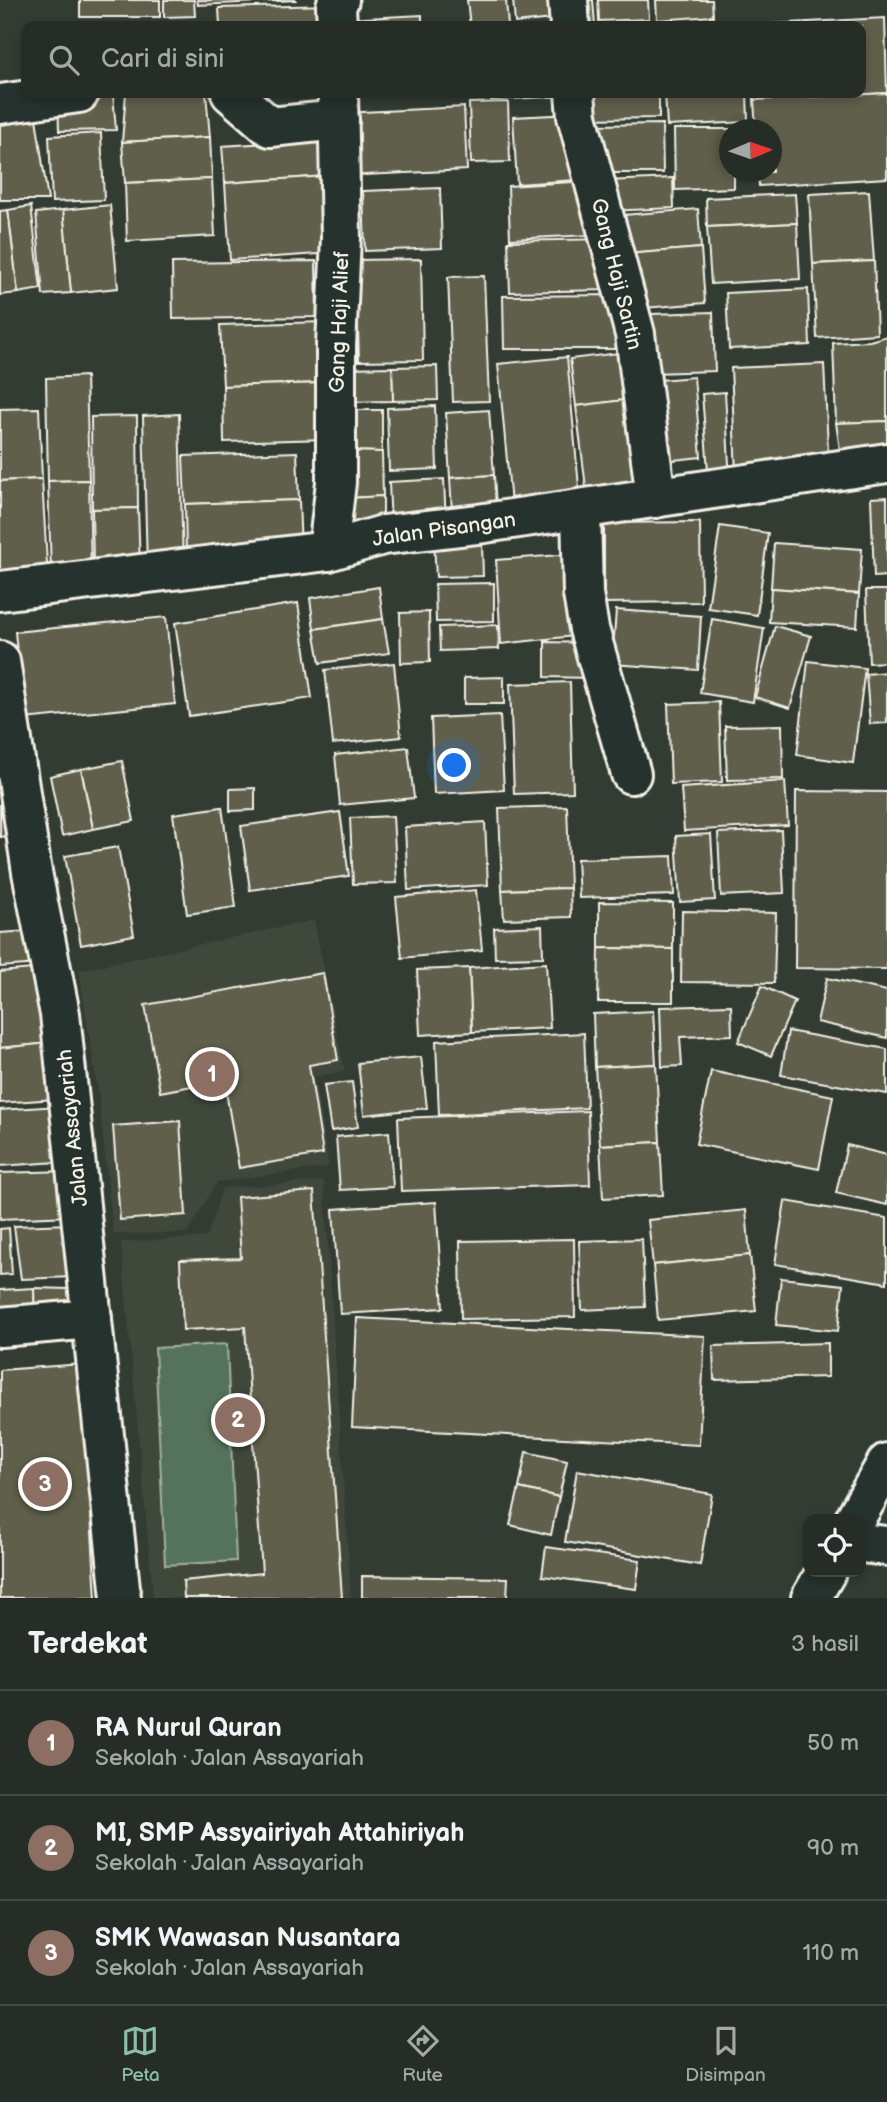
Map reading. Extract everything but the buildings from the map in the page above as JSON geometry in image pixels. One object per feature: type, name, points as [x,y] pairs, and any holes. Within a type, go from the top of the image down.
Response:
[{"type":"street","points":[[337,21],[336,6],[339,0]]},
{"type":"street","points":[[568,0],[570,21]]},
{"type":"street","points":[[0,104],[43,98]]},
{"type":"street","points":[[238,98],[270,127],[338,107]]},
{"type":"street","name":"Gang Haji Sartin","points":[[575,98],[577,116],[635,334],[656,498]]},
{"type":"street","name":"Gang Haji Alief","points":[[328,551],[337,482],[336,346],[341,238],[338,107]]},
{"type":"street","name":"Jalan Pisangan","points":[[0,592],[328,551],[383,535],[478,524],[887,463]]},
{"type":"street","points":[[581,509],[583,594],[589,629],[631,774]]},
{"type":"street","name":"Jalan Assayariah","points":[[0,661],[32,872],[60,1014],[121,1598]]},
{"type":"street","points":[[0,1327],[92,1319]]},
{"type":"street","points":[[858,1514],[887,1463]]},
{"type":"street","points":[[866,1544],[887,1546]]},
{"type":"street","points":[[811,1598],[823,1577]]},
{"type":"shaded area","points":[[314,920],[345,1071],[314,1077],[329,1167],[217,1182],[188,1233],[113,1234],[99,1099],[79,970]]},
{"type":"shaded area","points":[[324,1181],[351,1598],[153,1598],[121,1242],[207,1237],[222,1188]]},
{"type":"green space","points":[[227,1344],[236,1561],[165,1565],[155,1348]]},
{"type":"place","name":"RA Nurul Quran","points":[[212,1074]]},
{"type":"place","name":"MI, SMP Assyairiyah Attahiriyah","points":[[238,1420]]},
{"type":"place","name":"SMK Wawasan Nusantara","points":[[45,1484]]}]
